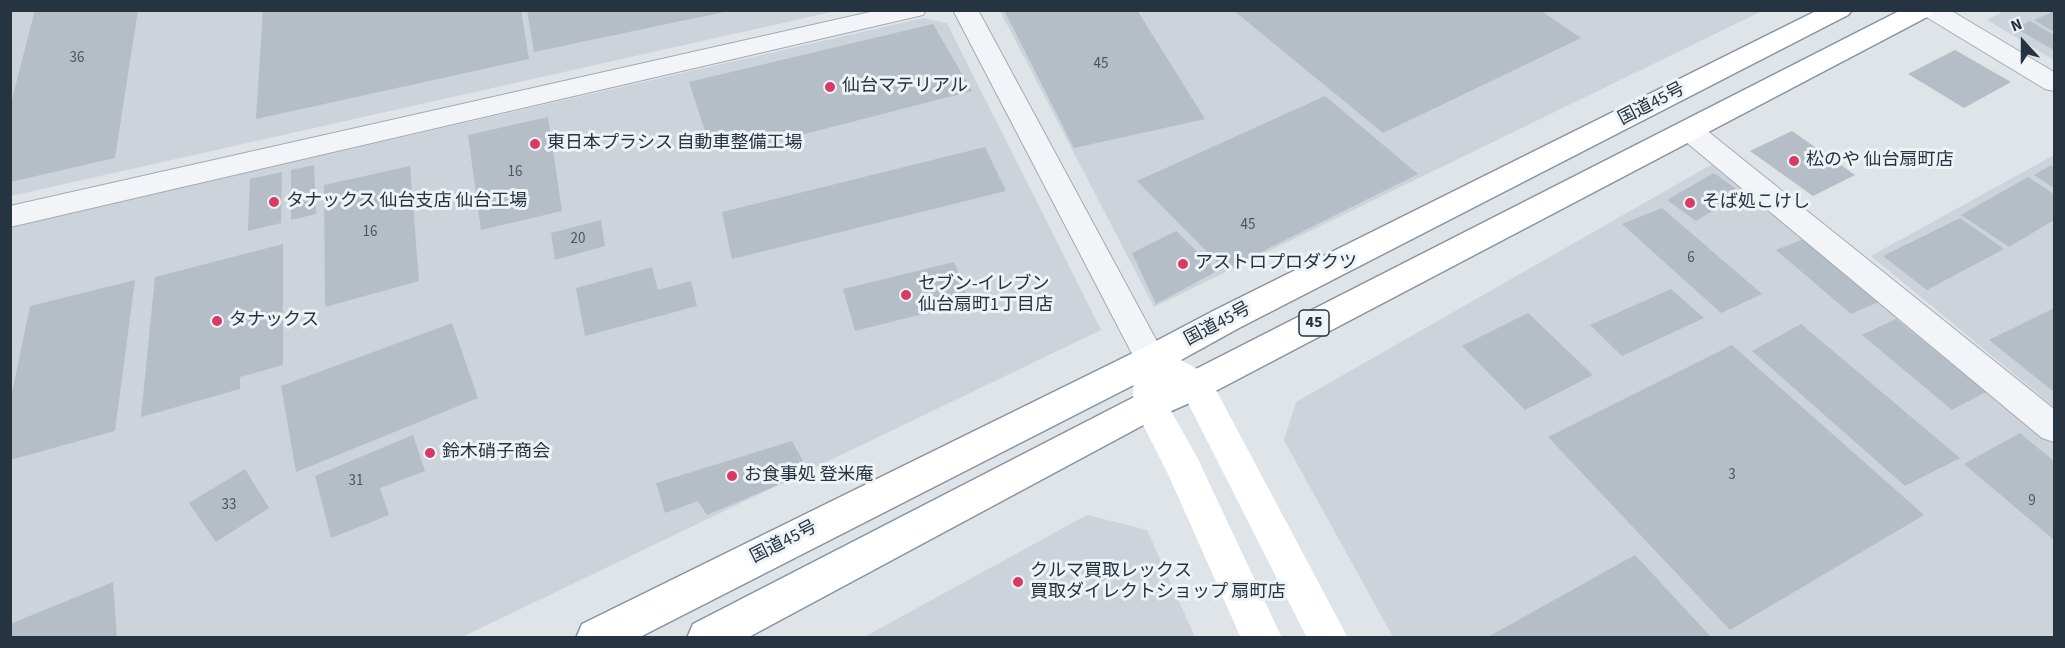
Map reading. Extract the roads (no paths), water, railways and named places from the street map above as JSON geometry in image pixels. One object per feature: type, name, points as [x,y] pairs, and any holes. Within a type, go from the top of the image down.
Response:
[{"type":"main road","name":"国道45号","points":[[596,638],[1151,360],[1227,319],[1839,10]]},
{"type":"main road","name":"45","points":[[707,638],[1150,405],[1196,385],[1922,10]]},
{"type":"main road","points":[[1262,638],[1184,468],[1150,405],[1151,360],[1196,385],[1328,638]]},
{"type":"street","points":[[10,217],[914,10]]},
{"type":"street","points":[[965,10],[1151,360]]},
{"type":"street","points":[[1932,10],[2055,83]]},
{"type":"street","points":[[1690,131],[2055,428]]},
{"type":"place","name":"仙台マテリアル","points":[[830,87]]},
{"type":"place","name":"東日本プラシス 自動車整備工場","points":[[535,144]]},
{"type":"place","name":"松のや 仙台扇町店","points":[[1794,161]]},
{"type":"place","name":"タナックス 仙台支店 仙台工場","points":[[274,202]]},
{"type":"place","name":"そば処こけし","points":[[1690,203]]},
{"type":"place","name":"アストロプロダクツ","points":[[1183,264]]},
{"type":"place","name":"セブン-イレブン 仙台扇町1丁目店","points":[[906,295]]},
{"type":"place","name":"タナックス","points":[[217,321]]},
{"type":"place","name":"鈴木硝子商会","points":[[430,453]]},
{"type":"place","name":"お食事処 登米庵","points":[[732,476]]},
{"type":"place","name":"クルマ買取レックス 買取ダイレクトショップ 扇町店","points":[[1018,582]]}]
